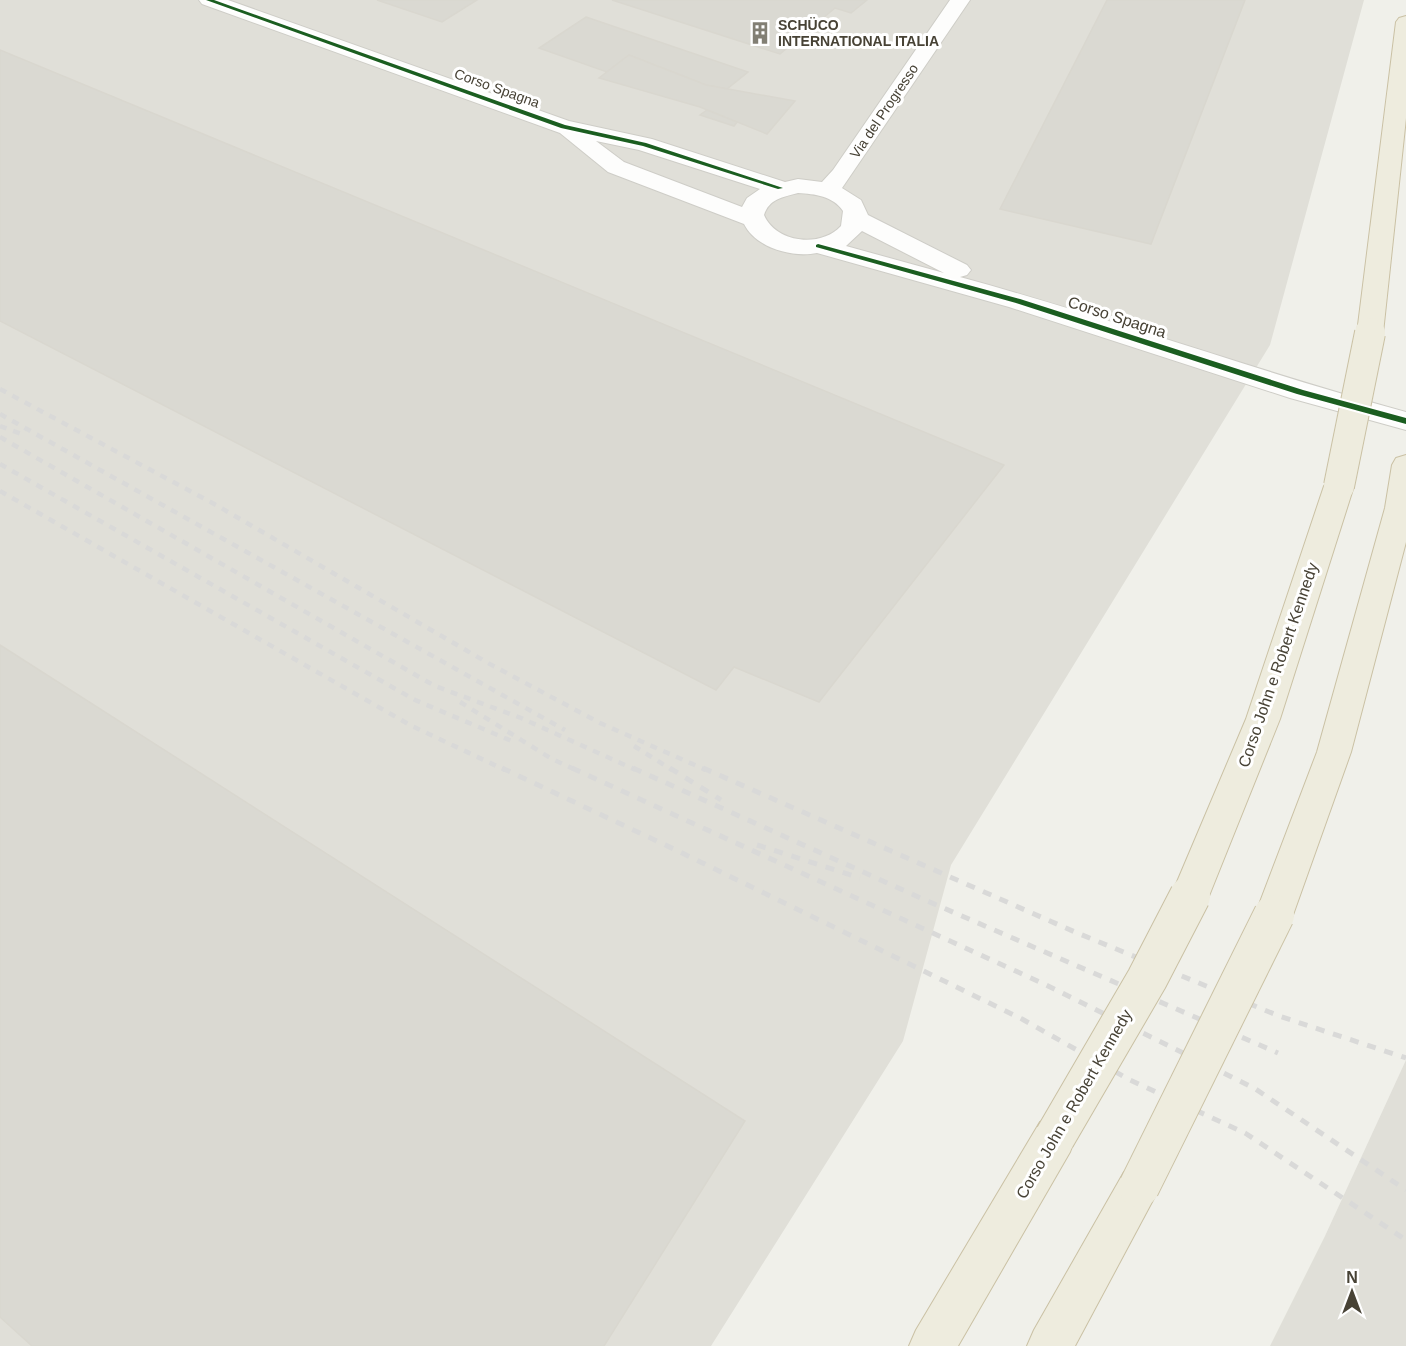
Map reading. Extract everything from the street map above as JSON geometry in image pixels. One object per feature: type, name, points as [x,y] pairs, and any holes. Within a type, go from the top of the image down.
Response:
[{"type":"highway","name":"Corso John e Robert Kennedy","points":[[932,1346],[1147,979],[1190,896],[1263,719],[1339,486],[1370,333],[1406,22]]},
{"type":"highway","points":[[1050,1346],[1139,1187],[1274,915],[1334,752],[1400,507],[1406,465]]},
{"type":"street","name":"Corso Spagna","points":[[209,0],[563,127],[644,144],[780,188],[798,186],[827,190],[846,199],[854,208],[857,219],[854,228],[846,236],[818,246],[800,247],[782,244],[767,238],[756,229],[751,219],[616,166],[563,127]]},
{"type":"street","name":"Via del Progresso","points":[[827,190],[841,175],[960,0]]},
{"type":"street","points":[[751,219],[752,209],[757,201],[780,188]]},
{"type":"street","name":"Corso Spagna","points":[[857,219],[1018,301]]},
{"type":"street","name":"Corso Spagna","points":[[818,246],[1018,301],[1300,392],[1406,422]]},
{"type":"shaded area","points":[[0,0],[1364,0],[1270,345],[951,865],[903,1041],[711,1346],[0,1346]]},
{"type":"shaded area","points":[[1406,1060],[1406,1346],[1270,1346],[1325,1236]]},
{"type":"building","points":[[377,0],[477,0],[442,22]]},
{"type":"building","name":"SCHÜCO INTERNATIONAL ITALIA","points":[[612,0],[867,0],[851,13],[835,8],[780,54]]},
{"type":"building","points":[[1107,0],[1245,0],[1151,244],[1000,209]]},
{"type":"building","points":[[586,17],[748,72],[727,89],[706,85],[629,55],[607,72],[539,48]]},
{"type":"building","points":[[0,50],[1004,465],[819,702],[734,667],[716,690],[0,321]]},
{"type":"building","points":[[629,55],[706,85],[795,101],[767,134],[700,107],[599,78]]},
{"type":"building","points":[[707,110],[737,122],[734,126],[700,115]]},
{"type":"building","points":[[0,645],[745,1121],[604,1346],[32,1346],[0,1317]]},
{"type":"railway","points":[[0,389],[216,505],[488,663],[600,723],[706,770]]},
{"type":"railway","points":[[0,414],[565,730]]},
{"type":"railway","points":[[0,426],[24,435]]},
{"type":"railway","points":[[0,437],[435,686],[521,718],[636,770]]},
{"type":"railway","points":[[0,464],[415,700],[514,742]]},
{"type":"railway","points":[[0,491],[410,725],[505,770]]},
{"type":"railway","points":[[460,702],[552,759],[576,770]]},
{"type":"railway","points":[[634,746],[672,770]]},
{"type":"railway","points":[[502,768],[1022,1019],[1130,1080],[1245,1133],[1406,1240]]},
{"type":"railway","points":[[572,768],[1042,983],[1254,1088],[1406,1190]]},
{"type":"railway","points":[[633,768],[925,900],[1278,1053]]},
{"type":"railway","points":[[670,768],[721,800]]},
{"type":"railway","points":[[703,768],[1075,932],[1279,1016],[1406,1058]]},
{"type":"railway","points":[[757,845],[860,878]]},
{"type":"cycle path","points":[[209,0],[563,127],[644,144],[780,188]]},
{"type":"cycle path","points":[[818,246],[1018,301],[1300,392],[1406,421]]},
{"type":"place","name":"SCHÜCO INTERNATIONAL ITALIA","points":[[760,33]]}]
